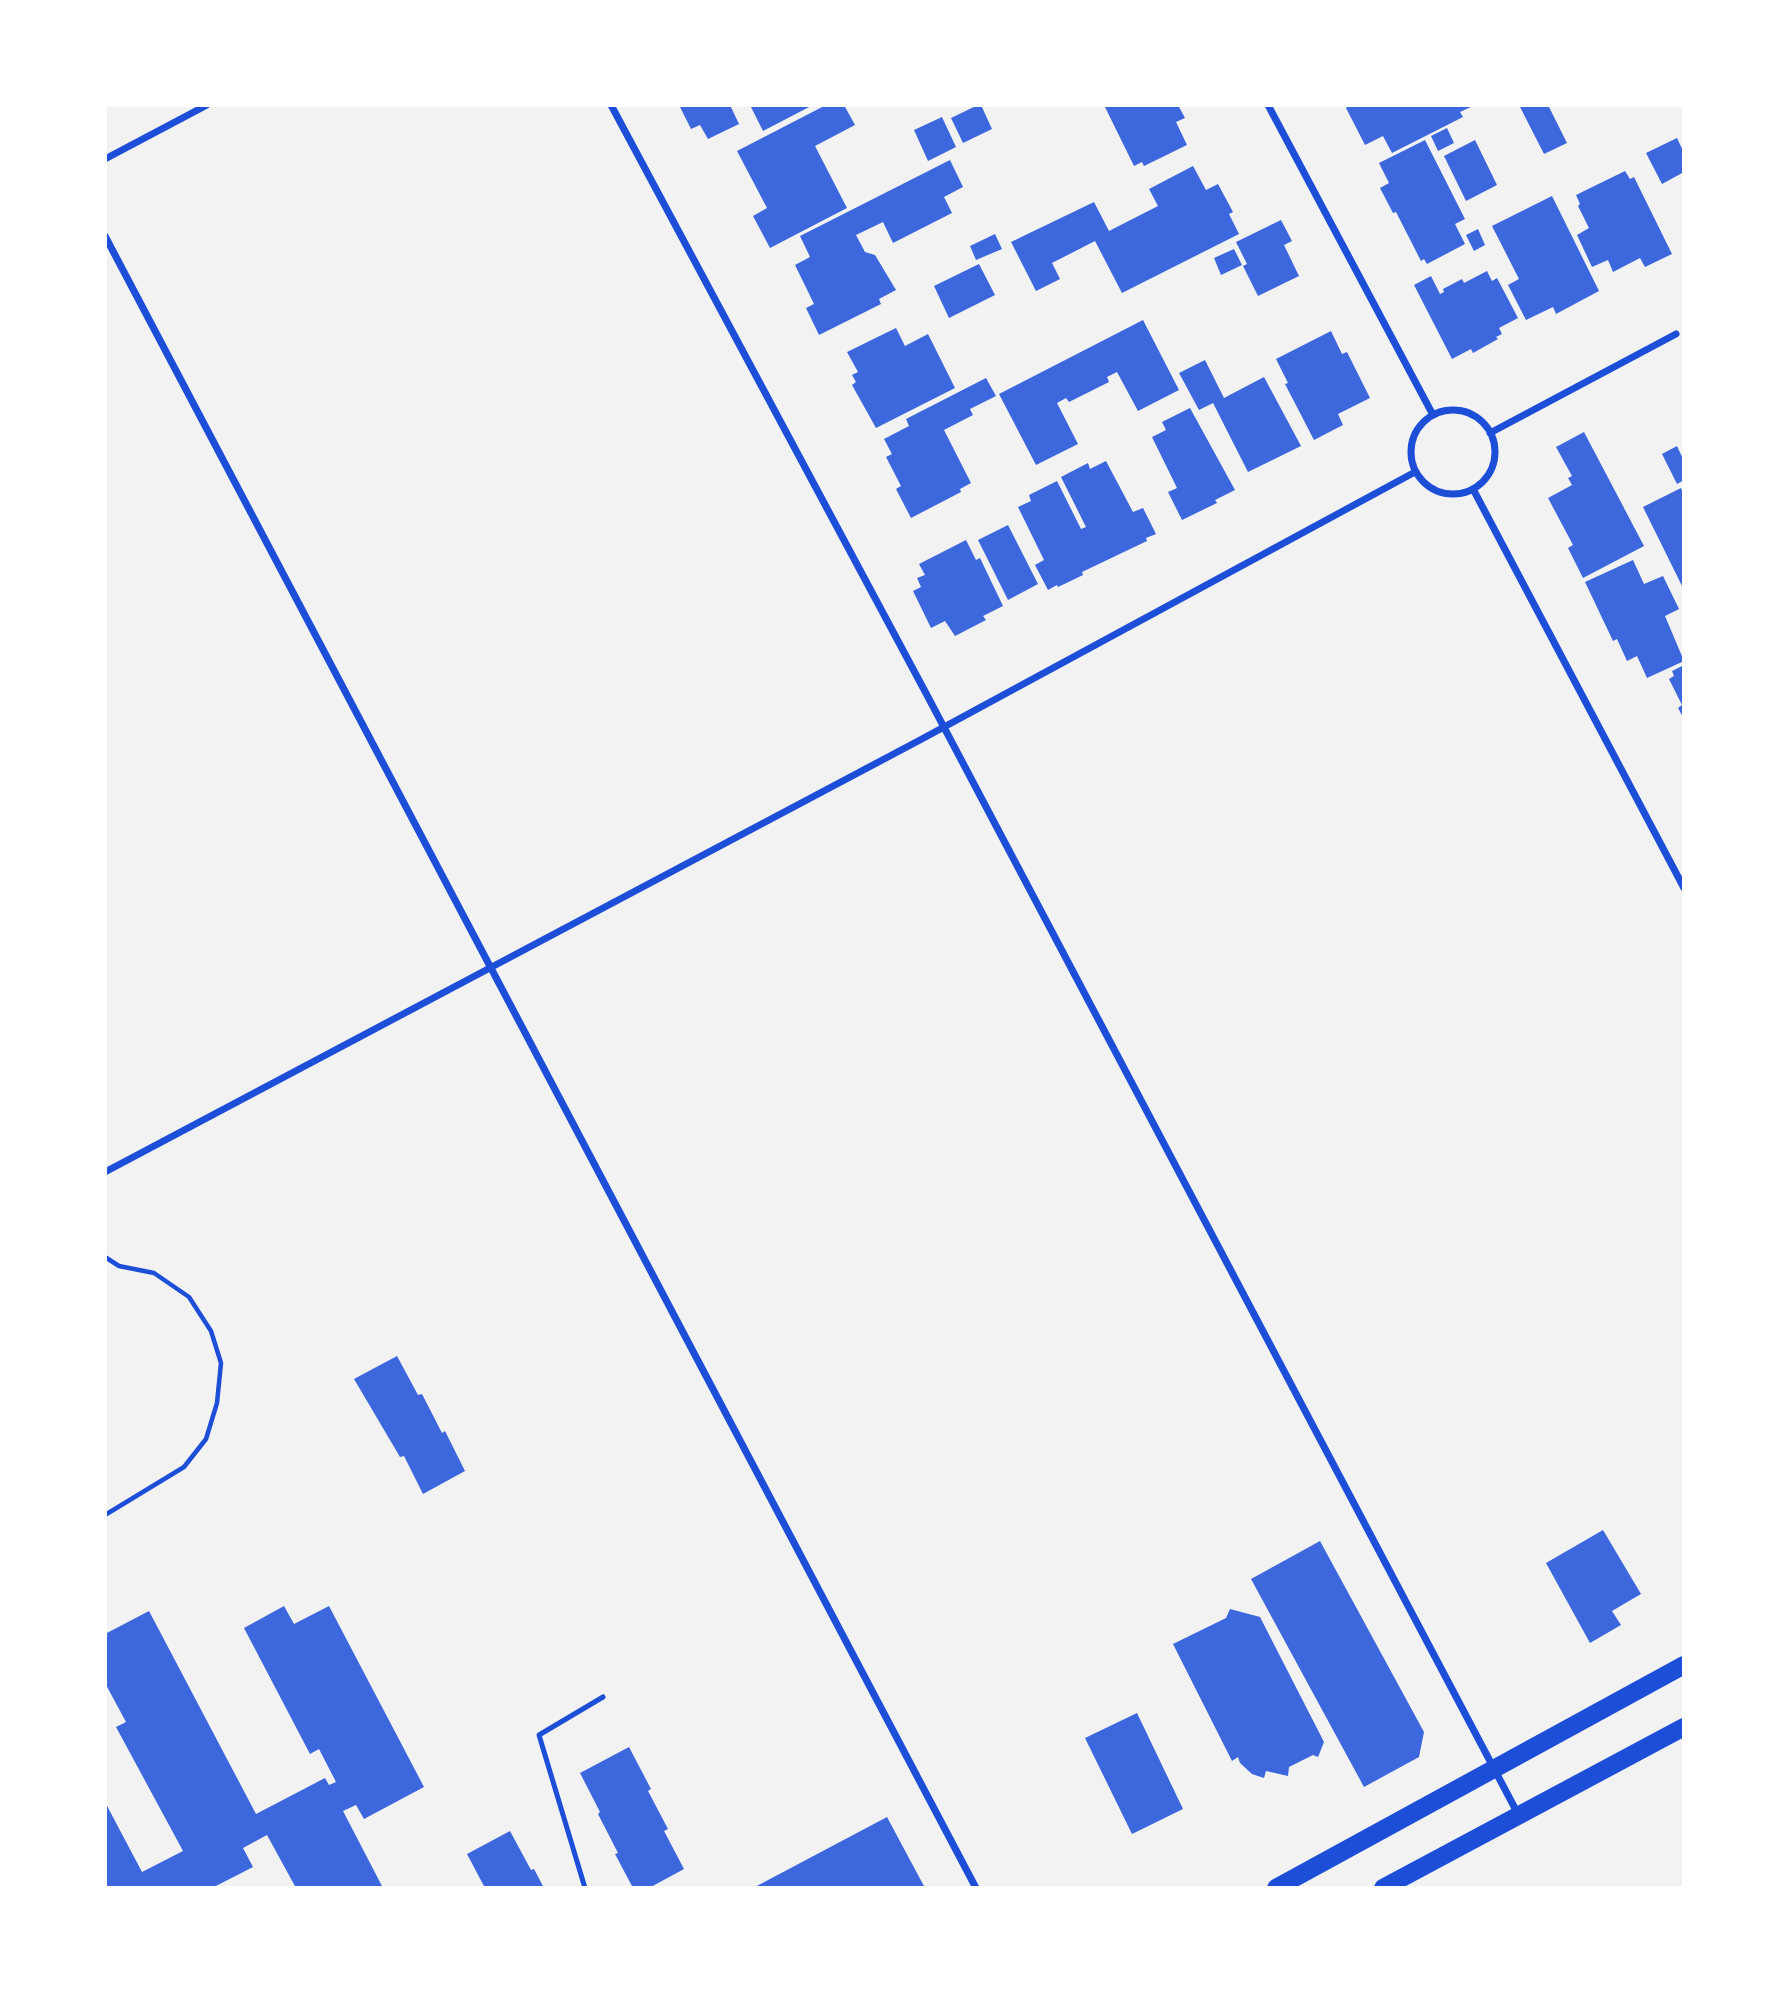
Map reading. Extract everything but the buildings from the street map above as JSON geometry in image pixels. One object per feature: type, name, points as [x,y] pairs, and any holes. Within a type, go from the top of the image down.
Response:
[{"type":"main road","points":[[1276,1888],[1684,1665]]},
{"type":"main road","points":[[1383,1888],[1684,1727]]},
{"type":"street","points":[[105,159],[207,105]]},
{"type":"street","points":[[611,105],[1518,1815]]},
{"type":"street","points":[[1268,105],[1433,415]]},
{"type":"street","points":[[105,236],[976,1888]]},
{"type":"street","points":[[1490,433],[1676,334]]},
{"type":"street","points":[[1454,410],[1468,413],[1480,420],[1490,433],[1495,457],[1491,470],[1484,481],[1462,494],[1449,495],[1437,491],[1427,485],[1415,471],[1411,456],[1413,440],[1423,423],[1433,415],[1454,410]]},
{"type":"street","points":[[105,1172],[943,727],[1415,471]]},
{"type":"street","points":[[1473,489],[1684,888]]},
{"type":"lane","points":[[585,1888],[539,1735],[603,1697]]},
{"type":"path","points":[[105,1257],[118,1266],[154,1273],[189,1297],[211,1331],[221,1363],[218,1403],[206,1439],[184,1467],[105,1515]]}]
